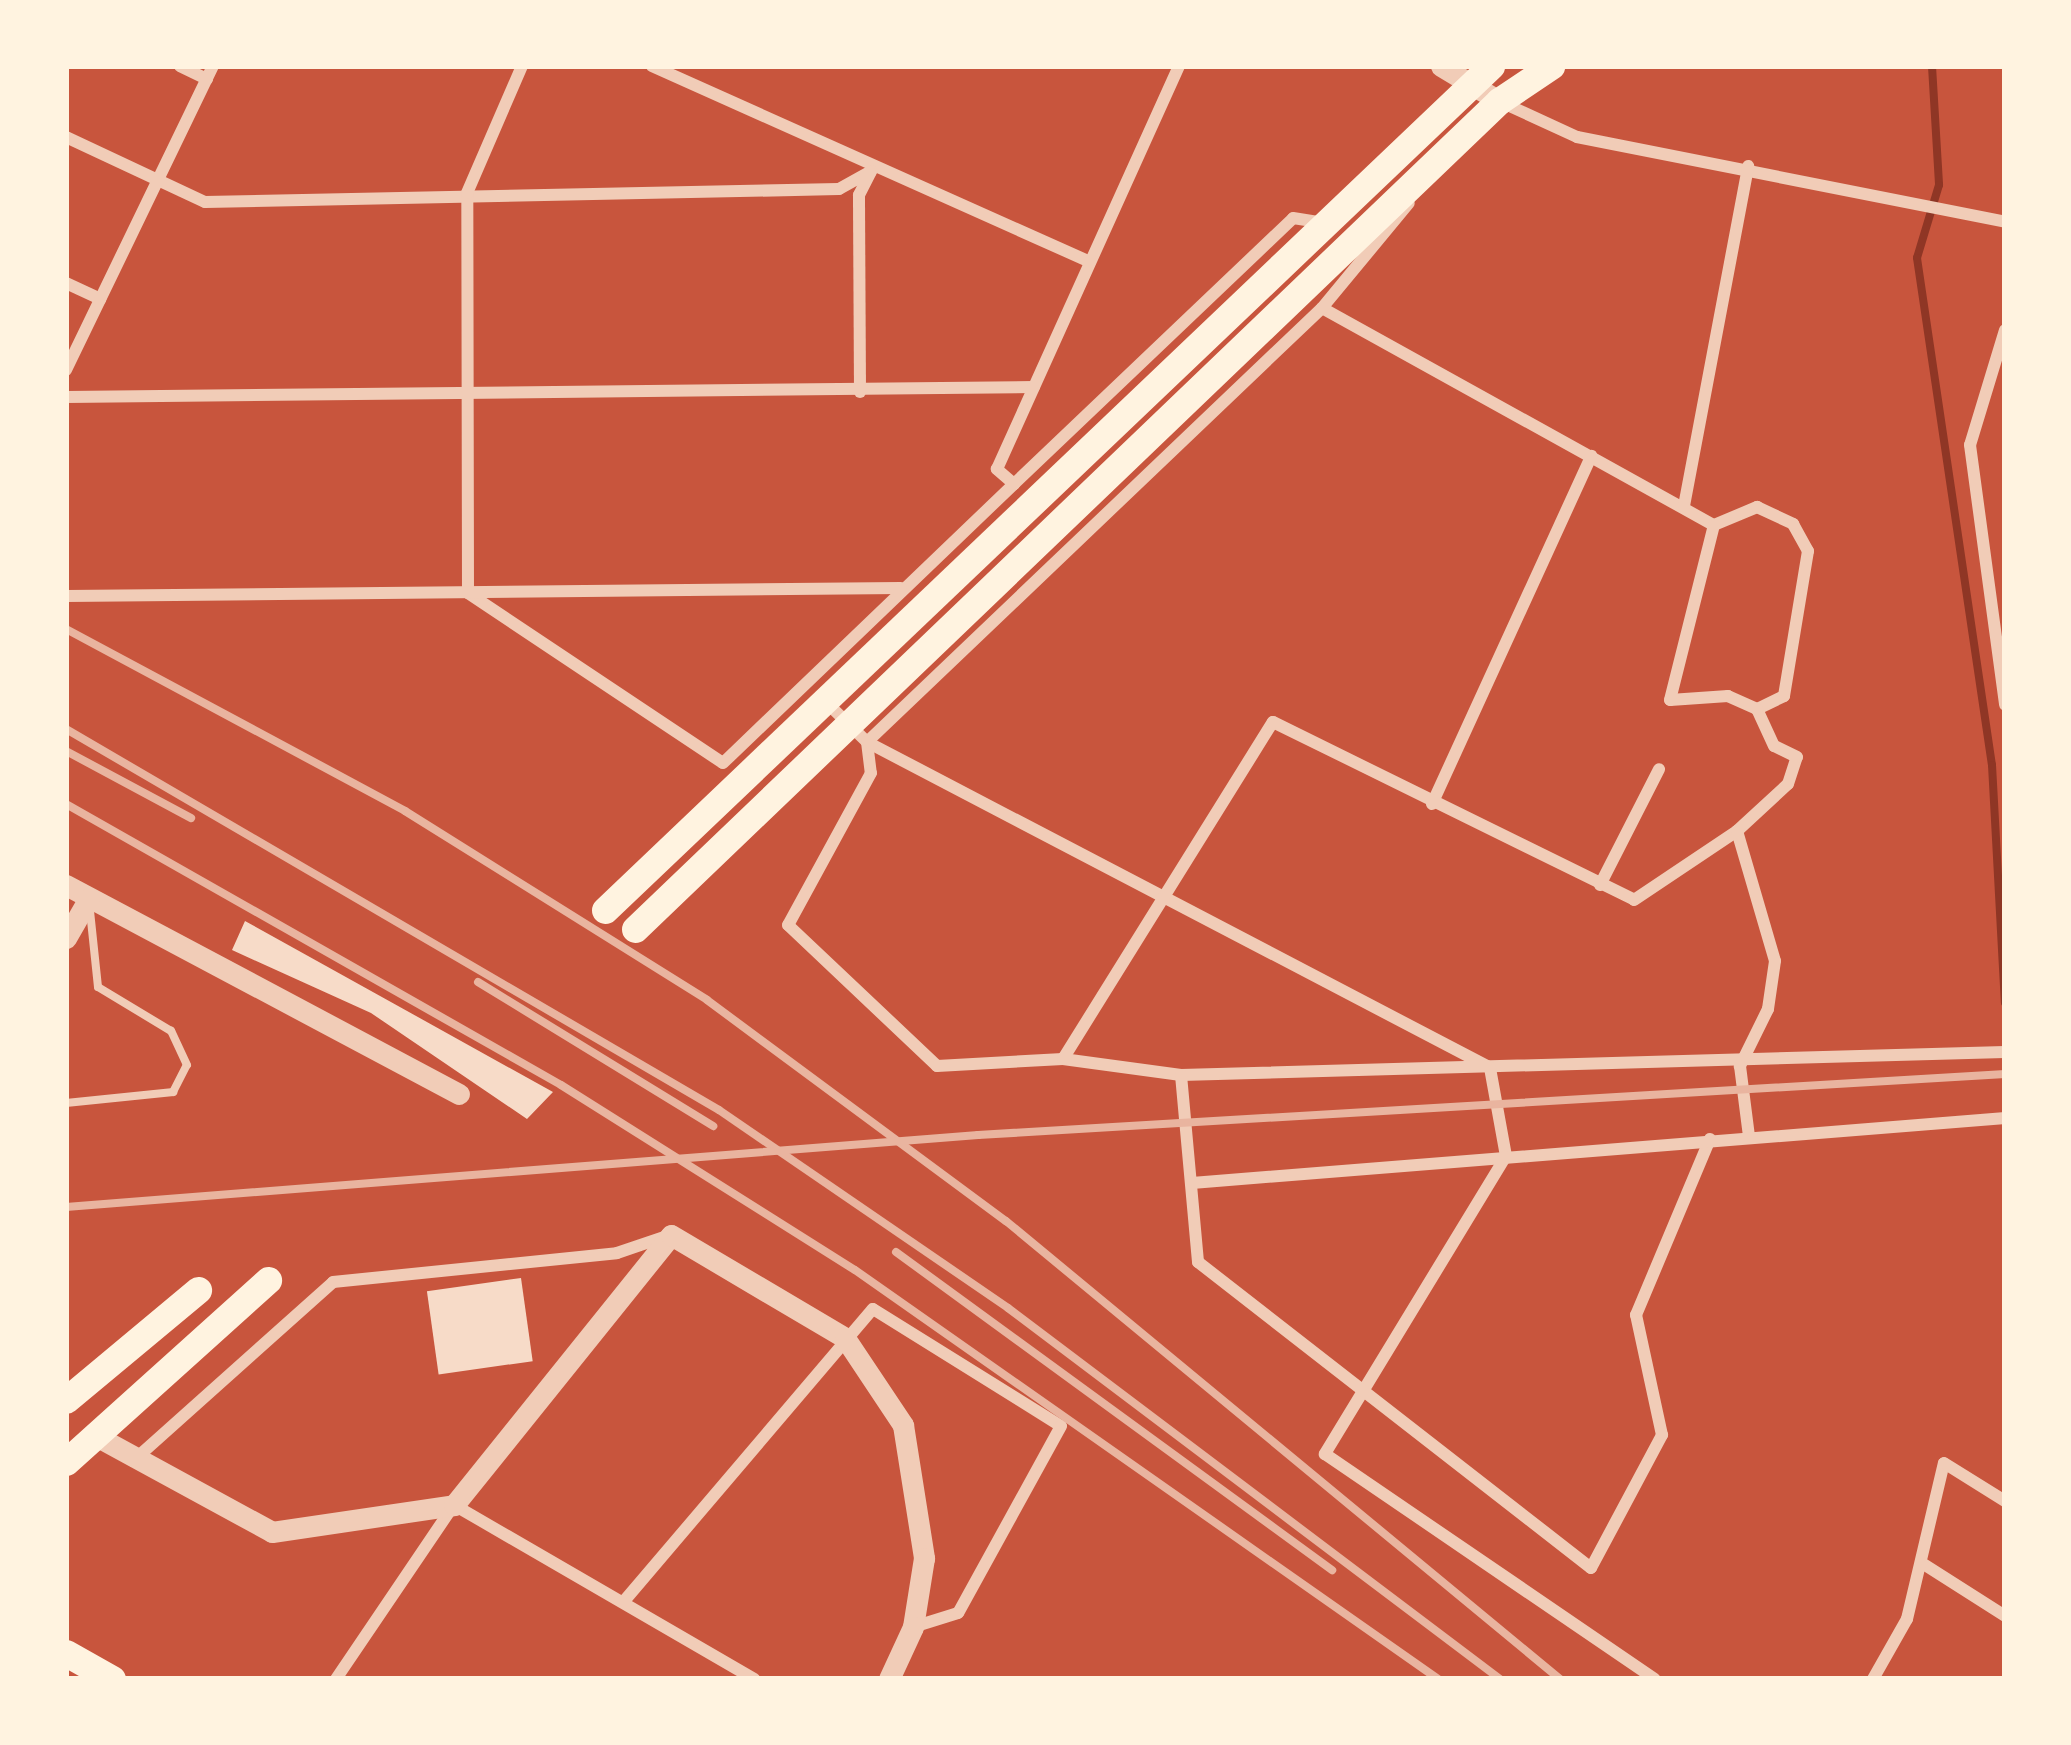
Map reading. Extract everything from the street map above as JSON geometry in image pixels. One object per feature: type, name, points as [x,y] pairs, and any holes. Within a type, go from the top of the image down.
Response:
[{"type":"highway","points":[[635,929],[1499,101],[1552,66]]},
{"type":"highway","points":[[605,910],[1480,74]]},
{"type":"highway","points":[[66,1462],[268,1280]]},
{"type":"highway","points":[[66,1400],[199,1290]]},
{"type":"highway","points":[[66,1653],[97,1676]]},
{"type":"street","points":[[66,370],[210,72],[180,66]]},
{"type":"street","points":[[468,593],[467,193],[522,66]]},
{"type":"street","points":[[652,66],[871,172],[1087,261]]},
{"type":"street","points":[[1014,484],[997,469],[1179,66]]},
{"type":"street","points":[[1441,66],[1480,74],[1499,101],[1577,137],[1748,166],[2005,222]]},
{"type":"street","points":[[66,137],[205,202],[467,193],[839,189],[871,172]]},
{"type":"street","points":[[867,742],[1322,308],[1440,157]]},
{"type":"street","points":[[1684,506],[1748,166]]},
{"type":"street","points":[[860,392],[859,195],[871,172]]},
{"type":"street","points":[[468,593],[723,763],[1293,218],[1323,223]]},
{"type":"street","points":[[66,283],[101,298]]},
{"type":"street","points":[[1322,308],[1714,525]]},
{"type":"street","points":[[2005,330],[1970,445],[2005,705]]},
{"type":"street","points":[[66,398],[860,392],[1034,386]]},
{"type":"street","points":[[1432,804],[1592,456]]},
{"type":"street","points":[[1714,525],[1757,508],[1792,524],[1808,551],[1784,696],[1757,710]]},
{"type":"street","points":[[1064,1059],[1273,722],[1634,900],[1737,831],[1788,784],[1797,757],[1774,746],[1757,710],[1729,696],[1670,700],[1714,525]]},
{"type":"street","points":[[66,596],[901,588]]},
{"type":"street","points":[[808,684],[867,742],[1490,1068]]},
{"type":"street","points":[[867,742],[871,773],[788,925],[937,1066],[1064,1059],[1181,1075],[1740,1066],[2005,1052]]},
{"type":"street","points":[[1600,885],[1659,769]]},
{"type":"street","points":[[1737,831],[1775,961],[1768,1010],[1740,1066],[1749,1136]]},
{"type":"street","points":[[66,885],[459,1094]]},
{"type":"street","points":[[66,938],[89,898]]},
{"type":"street","points":[[1490,1068],[1506,1156],[1325,1454],[1655,1679]]},
{"type":"street","points":[[1181,1075],[1198,1262],[1592,1568],[1662,1435],[1636,1315],[1710,1139]]},
{"type":"street","points":[[1192,1183],[2005,1118]]},
{"type":"street","points":[[671,1234],[845,1338],[875,1368],[920,1483],[913,1628],[889,1679]]},
{"type":"street","points":[[131,1462],[333,1282],[617,1253],[671,1234]]},
{"type":"street","points":[[336,1679],[454,1505],[671,1234]]},
{"type":"street","points":[[625,1600],[873,1309],[1061,1426],[958,1613],[913,1628]]},
{"type":"street","points":[[98,1437],[131,1462],[272,1532],[454,1505],[625,1600],[754,1679]]},
{"type":"street","points":[[1873,1679],[1924,1565],[1944,1463],[2005,1502]]},
{"type":"street","points":[[1924,1565],[2005,1616]]},
{"type":"lane","points":[[66,1103],[173,1092],[187,1065],[171,1031],[98,987],[89,898]]},
{"type":"building","points":[[245,921],[553,1092],[527,1119],[371,1013],[232,950]]},
{"type":"building","points":[[521,1278],[533,1361],[439,1374],[427,1291]]},
{"type":"waterway","points":[[1932,66],[1939,185],[1917,258],[1992,765],[2005,1003]]},
{"type":"railway","points":[[66,629],[405,811],[707,1000],[1006,1221],[1560,1679]]},
{"type":"railway","points":[[66,729],[719,1110],[1008,1308],[1500,1679]]},
{"type":"railway","points":[[66,751],[191,818]]},
{"type":"railway","points":[[66,804],[561,1085],[855,1270],[1438,1679]]},
{"type":"railway","points":[[478,982],[713,1126]]},
{"type":"railway","points":[[66,1207],[978,1135],[2005,1074]]},
{"type":"railway","points":[[896,1252],[1332,1570]]}]
